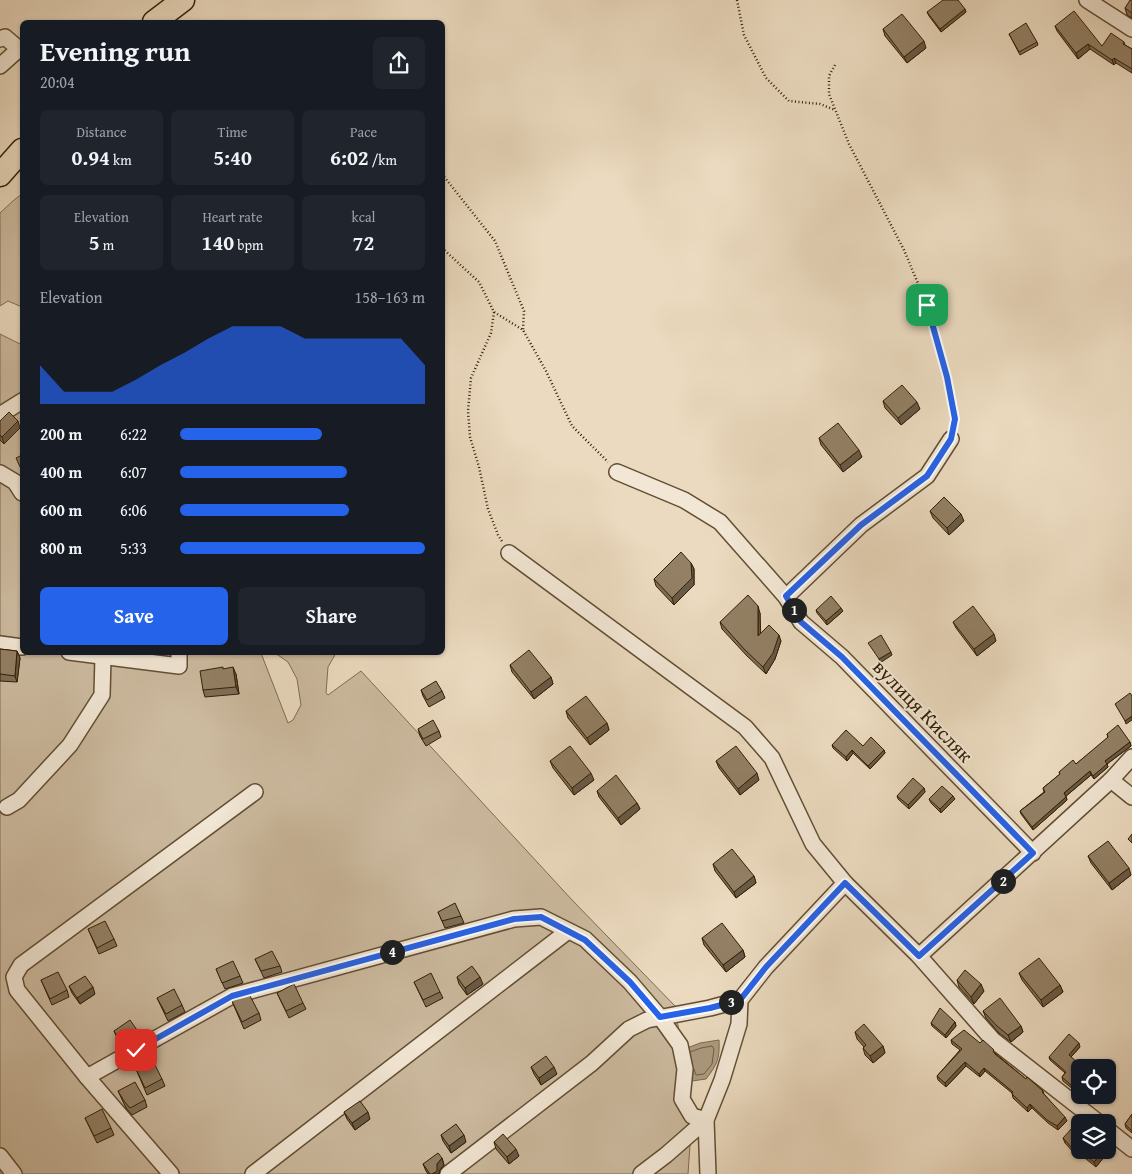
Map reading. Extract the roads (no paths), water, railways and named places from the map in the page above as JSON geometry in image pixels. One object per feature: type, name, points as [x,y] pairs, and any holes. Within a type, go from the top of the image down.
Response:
[{"type":"highway","points":[[157,20],[183,0]]},
{"type":"highway","points":[[2,168],[20,152]]},
{"type":"street","points":[[1087,0],[1132,29]]},
{"type":"street","points":[[0,38],[5,36],[20,48]]},
{"type":"street","points":[[0,66],[20,50]]},
{"type":"street","points":[[0,414],[20,402]]},
{"type":"street","points":[[786,596],[861,525],[927,476],[951,439]]},
{"type":"street","name":"вулиця Кисляк","points":[[617,472],[684,500],[720,522],[786,596],[801,622],[842,657],[1033,853]]},
{"type":"street","points":[[0,473],[15,482],[20,490]]},
{"type":"street","points":[[509,553],[745,727],[772,758],[813,844],[845,883],[919,956],[994,1040],[1088,1114]]},
{"type":"street","points":[[0,644],[20,647]]},
{"type":"street","points":[[91,655],[179,666],[179,655]]},
{"type":"street","points":[[7,807],[19,800],[70,744],[102,695],[103,657]]},
{"type":"street","points":[[919,956],[1112,780],[1132,757]]},
{"type":"street","points":[[1112,780],[1132,797]]},
{"type":"street","points":[[170,1174],[87,1077],[17,990],[14,977],[21,965],[255,792]]},
{"type":"street","points":[[708,1174],[706,1120],[722,1080],[739,1024],[740,1000],[766,967],[845,883]]},
{"type":"street","points":[[87,1077],[232,996],[514,919],[541,917],[585,940],[630,982],[660,1017],[680,1045],[685,1069],[682,1099],[692,1116],[706,1120]]},
{"type":"street","points":[[253,1174],[568,931]]},
{"type":"street","points":[[448,1174],[592,1063],[629,1029],[647,1020],[710,1008],[740,1000]]},
{"type":"street","points":[[641,1174],[706,1120]]},
{"type":"street","points":[[1116,1136],[1132,1149]]},
{"type":"street","points":[[0,1156],[14,1174]]},
{"type":"water","points":[[719,1040],[718,1057],[713,1070],[706,1079],[692,1081],[682,1050],[700,1043]]}]
